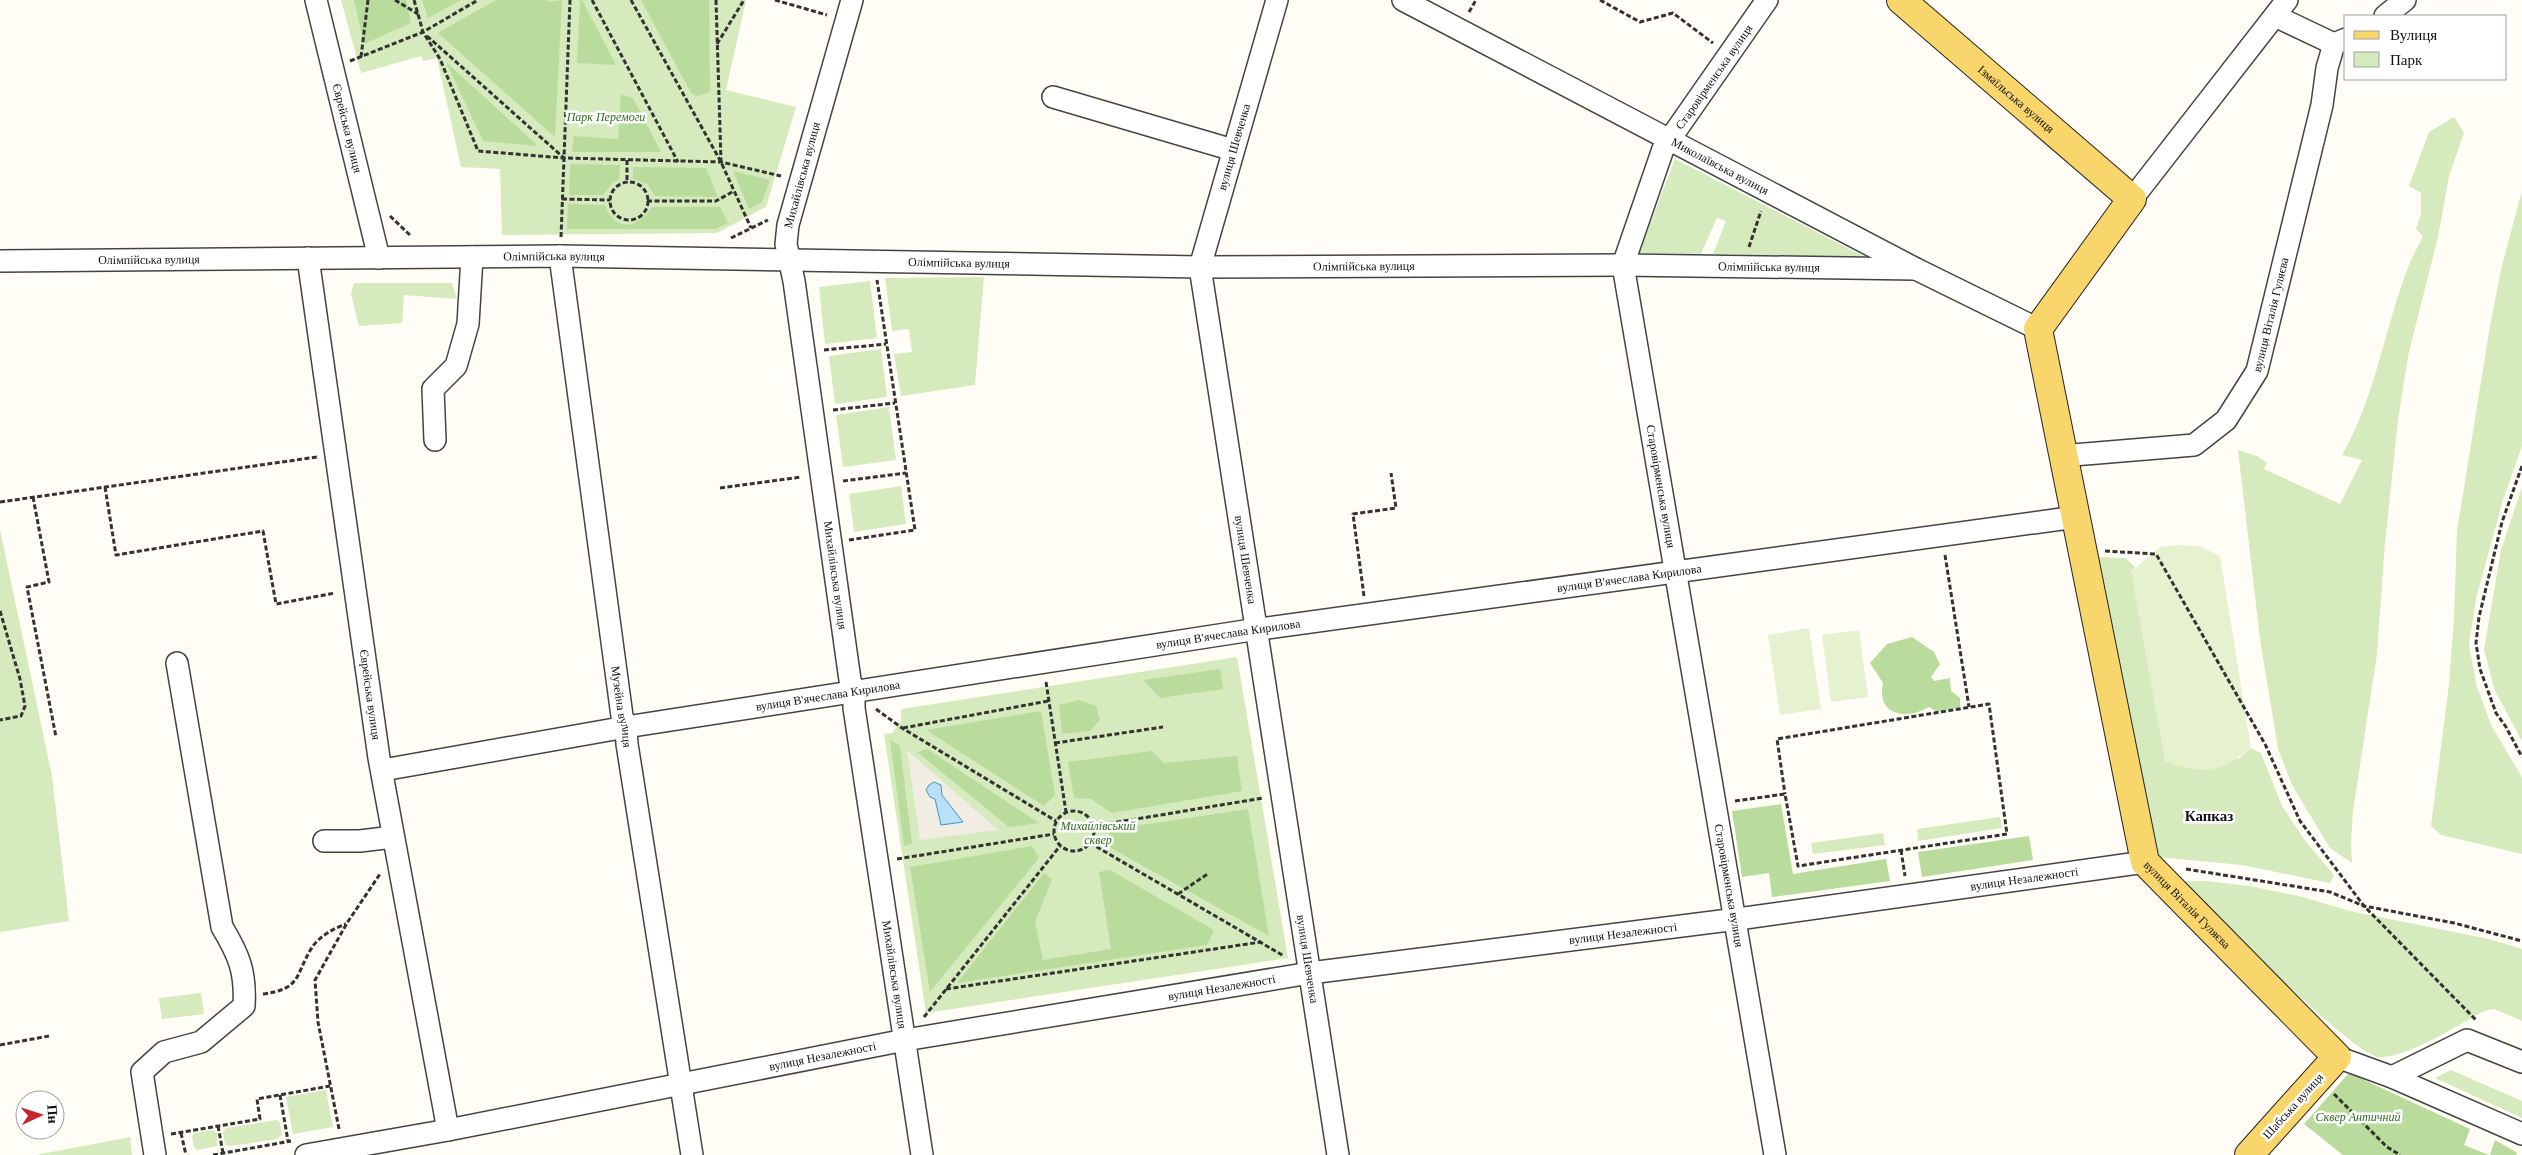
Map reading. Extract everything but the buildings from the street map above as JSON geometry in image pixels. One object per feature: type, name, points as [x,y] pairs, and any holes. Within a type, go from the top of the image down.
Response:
[{"type":"main road","name":"Ізмаїльська вулиця","points":[[1901,0],[2132,199]]},
{"type":"main road","points":[[2038,329],[2132,199]]},
{"type":"main road","name":"вулиця Віталія Гуляєва","points":[[2038,329],[2061,456],[2083,550],[2145,862],[2336,1057]]},
{"type":"main road","name":"Шабська вулиця","points":[[2249,1155],[2336,1057]]},
{"type":"street","name":"Єврейська вулиця","points":[[316,0],[379,258]]},
{"type":"street","name":"Михайлівська вулиця","points":[[852,0],[788,225],[786,244],[794,281],[850,680],[854,691],[854,708],[922,1155]]},
{"type":"street","name":"вулиця Шевченка","points":[[1278,0],[1200,267],[1338,1155]]},
{"type":"street","name":"Миколаївська вулиця","points":[[1404,0],[1916,269],[2038,329]]},
{"type":"street","name":"Старовірменська вулиця","points":[[1767,0],[1663,149],[1623,265],[1673,563],[1677,573],[1676,586],[1775,1155]]},
{"type":"street","points":[[2386,15],[2405,0]]},
{"type":"street","points":[[2132,199],[2281,8],[2340,42]]},
{"type":"street","name":"вулиця Віталія Гуляєва","points":[[2061,456],[2194,445],[2226,420],[2257,370],[2322,105],[2327,68],[2340,42]]},
{"type":"street","points":[[1053,97],[1234,150]]},
{"type":"street","name":"Олімпійська вулиця","points":[[0,261],[472,257],[561,249],[788,259],[1200,267],[1623,265],[1916,269]]},
{"type":"street","name":"Музейна вулиця","points":[[561,249],[622,716],[626,727],[627,744],[692,1155]]},
{"type":"street","points":[[435,440],[433,388],[456,366],[468,324],[472,257]]},
{"type":"street","name":"Єврейська вулиця","points":[[308,258],[379,758],[383,770],[384,787],[393,837],[448,1130]]},
{"type":"street","name":"вулиця В'ячеслава Кирилова","points":[[383,770],[626,727],[1257,630],[2076,517]]},
{"type":"street","points":[[154,1146],[142,1072],[164,1052],[201,1042],[244,1006],[246,981],[234,947],[222,927],[177,663]]},
{"type":"street","points":[[324,841],[360,841],[393,837]]},
{"type":"street","name":"вулиця Незалежності","points":[[306,1155],[448,1130],[904,1040],[1310,973],[1734,919],[2145,862]]},
{"type":"street","points":[[2392,1077],[2467,1040],[2522,1062]]},
{"type":"street","name":"вулиця Віталія Гуляєва","points":[[2336,1057],[2392,1077],[2522,1134]]},
{"type":"path","points":[[361,57],[368,0]]},
{"type":"path","points":[[395,0],[418,14]]},
{"type":"path","points":[[414,0],[423,32],[440,59],[478,151],[564,158],[721,162],[775,174]]},
{"type":"path","points":[[346,54],[348,62],[423,32],[478,0]]},
{"type":"path","points":[[561,249],[570,0]]},
{"type":"path","points":[[592,0],[678,162]]},
{"type":"path","points":[[631,0],[721,162],[751,228]]},
{"type":"path","points":[[716,0],[721,162]]},
{"type":"path","points":[[717,45],[744,0]]},
{"type":"path","points":[[775,0],[833,16]]},
{"type":"path","points":[[1600,0],[1640,22],[1673,13],[1716,46]]},
{"type":"path","points":[[423,32],[564,158]]},
{"type":"path","points":[[627,160],[627,182]]},
{"type":"path","points":[[627,182],[639,185],[643,189],[647,201],[644,212],[640,216],[628,220],[622,219],[613,212],[610,200],[614,190],[627,182]]},
{"type":"path","points":[[647,201],[716,201],[734,192]]},
{"type":"path","points":[[1742,267],[1768,192]]},
{"type":"path","points":[[562,200],[610,200]]},
{"type":"path","points":[[386,212],[412,237]]},
{"type":"path","points":[[724,242],[773,217]]},
{"type":"path","points":[[846,540],[914,530],[876,275]]},
{"type":"path","points":[[819,351],[886,344]]},
{"type":"path","points":[[827,411],[895,402]]},
{"type":"path","points":[[0,502],[320,456]]},
{"type":"path","points":[[2522,466],[2502,522],[2479,616],[2476,643],[2480,669],[2496,713],[2506,726],[2522,757]]},
{"type":"path","points":[[837,482],[906,472]]},
{"type":"path","points":[[1364,597],[1353,514],[1396,508],[1391,473]]},
{"type":"path","points":[[720,488],[807,476]]},
{"type":"path","points":[[105,487],[116,555],[263,531],[276,604],[342,592]]},
{"type":"path","points":[[33,497],[50,582],[27,587],[56,737]]},
{"type":"path","points":[[1944,549],[1969,708]]},
{"type":"path","points":[[2083,550],[2156,554],[2265,744],[2300,821],[2364,906],[2478,1023]]},
{"type":"path","points":[[0,611],[20,679],[25,706],[20,716],[0,720]]},
{"type":"path","points":[[1045,679],[1066,812]]},
{"type":"path","points":[[902,728],[1048,701]]},
{"type":"path","points":[[1989,704],[2007,834],[1798,866],[1776,738],[1969,708],[1989,704]]},
{"type":"path","points":[[871,706],[902,728],[1056,821]]},
{"type":"path","points":[[1055,743],[1163,727]]},
{"type":"path","points":[[1730,802],[1786,794]]},
{"type":"path","points":[[1094,826],[1269,797]]},
{"type":"path","points":[[1066,812],[1080,812],[1091,819],[1094,826],[1090,843],[1079,850],[1073,851],[1060,846],[1054,834],[1056,821],[1066,812]]},
{"type":"path","points":[[894,860],[1054,834]]},
{"type":"path","points":[[1090,843],[1288,958]]},
{"type":"path","points":[[922,1019],[1060,846]]},
{"type":"path","points":[[1901,850],[1906,884]]},
{"type":"path","points":[[2184,869],[2330,892],[2364,906],[2454,923],[2522,941]]},
{"type":"path","points":[[344,1147],[318,1022],[315,980],[347,923],[382,870]]},
{"type":"path","points":[[1178,894],[1209,873]]},
{"type":"path","points":[[245,996],[276,992],[295,983],[312,946],[334,928],[347,923]]},
{"type":"path","points":[[946,989],[1261,942]]},
{"type":"path","points":[[0,1045],[49,1036]]},
{"type":"path","points":[[154,1146],[181,1133],[260,1119],[257,1099],[330,1086]]},
{"type":"path","points":[[2327,1087],[2387,1147],[2400,1155]]},
{"type":"path","points":[[280,1095],[288,1142]]},
{"type":"path","points":[[218,1126],[223,1153]]},
{"type":"path","points":[[181,1133],[186,1155]]},
{"type":"green space","name":"Парк Перемоги","points":[[341,0],[746,0],[726,90],[796,107],[766,207],[717,233],[502,235],[500,169],[461,167],[437,58],[423,61],[421,56],[361,73]]},
{"type":"green space","points":[[354,0],[406,0],[411,23],[364,44]]},
{"type":"green space","points":[[422,0],[461,0],[428,18]]},
{"type":"green space","points":[[496,0],[547,0],[548,2],[562,0],[555,137],[438,33]]},
{"type":"green space","points":[[580,0],[582,0],[616,65],[577,63]]},
{"type":"green space","points":[[641,0],[709,0],[710,92],[697,96],[691,93]]},
{"type":"green space","points":[[446,62],[538,146],[483,141]]},
{"type":"green space","points":[[621,94],[633,98],[661,152],[572,152],[574,136],[618,139]]},
{"type":"green space","points":[[2454,117],[2464,133],[2449,176],[2438,237],[2408,356],[2398,420],[2385,543],[2377,654],[2353,811],[2352,863],[2330,848],[2292,785],[2278,749],[2260,639],[2238,450],[2257,456],[2267,463],[2264,469],[2340,504],[2362,460],[2342,455],[2363,411],[2399,293],[2423,236],[2416,229],[2421,214],[2421,193],[2409,186],[2429,132]]},
{"type":"green space","points":[[1675,159],[1867,258],[1713,254],[1726,221],[1717,218],[1701,254],[1639,253]]},
{"type":"green space","points":[[570,164],[620,165],[619,180],[613,182],[603,195],[569,195]]},
{"type":"green space","points":[[633,167],[706,168],[718,197],[654,196],[648,184],[633,179]]},
{"type":"green space","points":[[733,171],[770,180],[762,202],[749,209]]},
{"type":"green space","points":[[2522,191],[2522,446],[2503,500],[2476,599],[2469,645],[2477,687],[2492,727],[2522,777],[2522,854],[2441,835],[2431,826],[2449,684],[2454,619],[2457,531],[2490,326],[2502,265]]},
{"type":"green space","points":[[568,204],[605,205],[609,214],[615,220],[627,225],[640,220],[652,207],[720,207],[728,223],[715,229],[567,229]]},
{"type":"green space","points":[[984,277],[975,385],[901,396],[894,354],[912,352],[909,329],[892,331],[885,278]]},
{"type":"green space","points":[[870,281],[877,338],[825,344],[819,287]]},
{"type":"green space","points":[[354,283],[452,283],[457,299],[404,295],[402,323],[359,326],[351,294]]},
{"type":"green space","points":[[881,349],[887,397],[835,404],[829,356]]},
{"type":"green space","points":[[889,407],[896,460],[843,467],[836,415]]},
{"type":"green space","points":[[901,486],[906,524],[854,532],[849,494]]},
{"type":"green space","points":[[2522,487],[2522,741],[2495,691],[2484,650],[2501,550]]},
{"type":"green space","points":[[0,530],[52,776],[69,921],[0,932]]},
{"type":"green space","points":[[2177,545],[2199,546],[2220,556],[2251,748],[2230,763],[2210,769],[2200,770],[2165,761],[2131,572],[2160,547]]},
{"type":"green space","points":[[2098,557],[2125,558],[2135,567],[2131,572],[2239,759],[2251,748],[2261,753],[2282,806],[2304,839],[2334,875],[2330,883],[2242,865],[2157,857],[2097,563]]},
{"type":"green space","points":[[1809,628],[1821,709],[1780,715],[1768,635]]},
{"type":"green space","points":[[1859,630],[1868,697],[1831,702],[1822,635]]},
{"type":"green space","points":[[1912,637],[1934,652],[1940,664],[1931,677],[1934,681],[1950,678],[1951,691],[1960,698],[1960,707],[1937,712],[1929,707],[1911,714],[1902,714],[1888,708],[1882,694],[1883,683],[1870,663],[1887,644]]},
{"type":"green space","name":"Михайлівський сквер","points":[[1237,657],[1288,958],[926,1013],[884,734],[892,733],[901,721],[901,709]]},
{"type":"green space","points":[[1220,669],[1223,689],[1160,698],[1143,680]]},
{"type":"green space","points":[[1079,700],[1096,706],[1100,720],[1090,731],[1062,734],[1059,705]]},
{"type":"green space","points":[[1041,711],[1055,795],[1044,806],[926,730]]},
{"type":"green space","points":[[890,740],[900,746],[912,844],[904,846]]},
{"type":"green space","points":[[927,749],[1039,823],[1009,827],[917,752]]},
{"type":"green space","points":[[1152,751],[1164,763],[1237,756],[1242,791],[1112,813],[1091,799],[1074,798],[1068,762]]},
{"type":"green space","points":[[1781,804],[1793,874],[1886,859],[1890,881],[1772,897],[1769,873],[1742,877],[1732,811]]},
{"type":"green space","points":[[1248,809],[1269,936],[1109,847],[1109,830]]},
{"type":"green space","points":[[2000,817],[2002,828],[1918,841],[1917,829]]},
{"type":"green space","points":[[1883,833],[1885,845],[1813,854],[1811,843]]},
{"type":"green space","points":[[2029,836],[2033,860],[1922,877],[1918,852]]},
{"type":"green space","points":[[1032,846],[1039,858],[930,992],[910,867]]},
{"type":"green space","points":[[1110,870],[1214,930],[1207,945],[957,983],[1044,873],[1052,879],[1035,922],[1043,960],[1111,949],[1099,872]]},
{"type":"green space","points":[[2181,881],[2206,881],[2250,886],[2303,897],[2350,911],[2489,939],[2522,949],[2522,1021],[2494,1009],[2484,1011],[2417,1047],[2403,1053],[2378,1057],[2364,1050],[2311,1007]]},
{"type":"green space","points":[[201,993],[204,1014],[162,1019],[159,998]]},
{"type":"green space","points":[[2451,1070],[2522,1101],[2522,1118],[2435,1078]]},
{"type":"green space","name":"Сквер Античний","points":[[2349,1073],[2470,1129],[2464,1145],[2489,1155],[2343,1155],[2304,1124]]},
{"type":"green space","points":[[326,1090],[333,1127],[293,1134],[286,1097]]},
{"type":"green space","points":[[277,1120],[280,1123],[282,1135],[277,1139],[230,1146],[225,1145],[223,1132],[226,1128]]},
{"type":"green space","points":[[211,1130],[217,1133],[217,1146],[197,1150],[194,1147],[192,1136],[194,1133]]},
{"type":"green space","points":[[130,1137],[132,1155],[36,1155]]},
{"type":"green space","points":[[2495,1140],[2516,1152],[2517,1155],[2490,1155]]},
{"type":"shaded area","points":[[907,750],[998,830],[920,840]]},
{"type":"water","points":[[934,782],[941,785],[942,795],[963,822],[941,825],[935,799],[930,797],[926,790]]},
{"type":"district","name":"Капказ","points":[[2209,816]]}]
